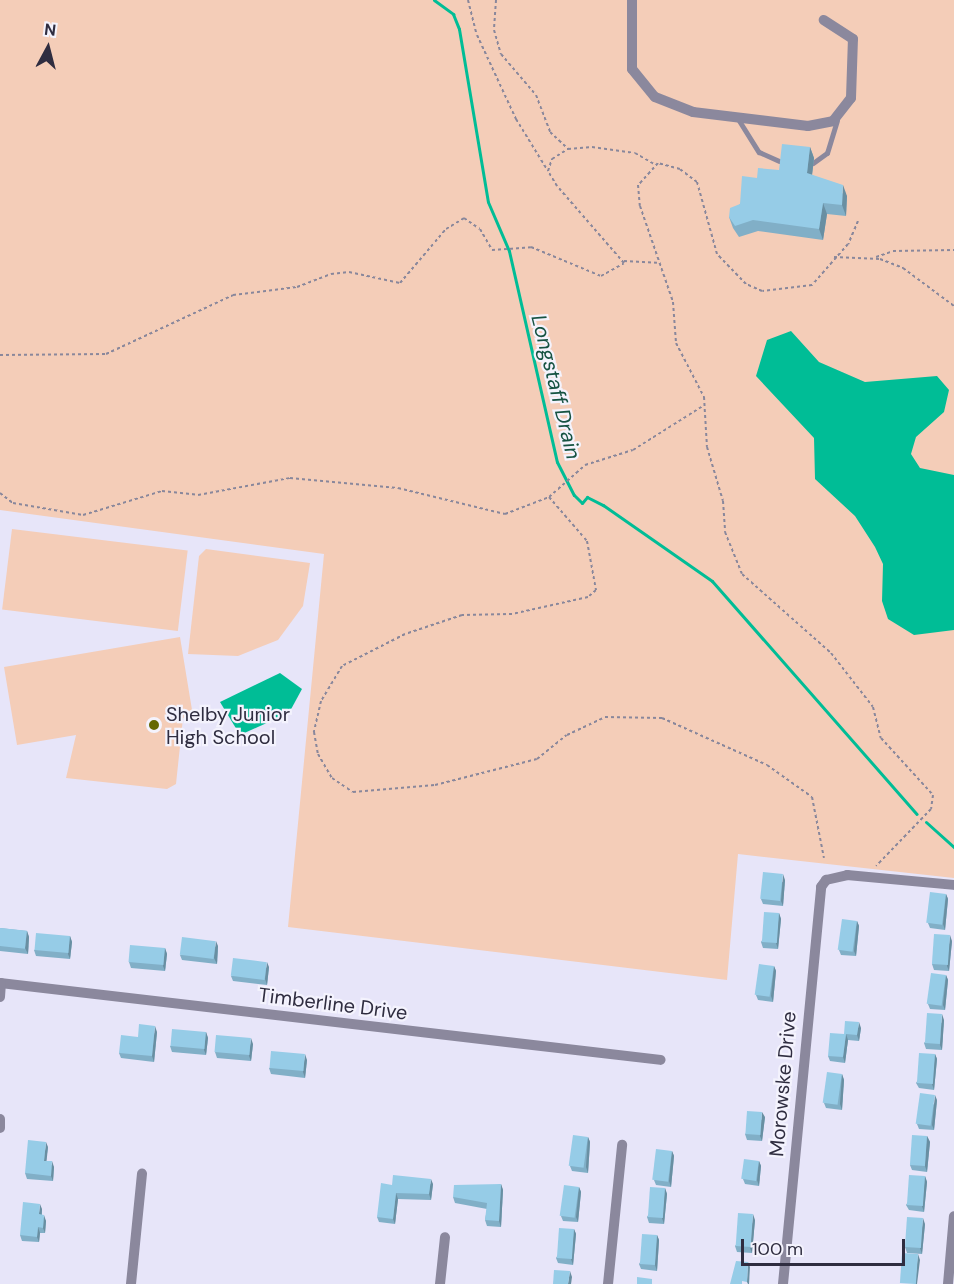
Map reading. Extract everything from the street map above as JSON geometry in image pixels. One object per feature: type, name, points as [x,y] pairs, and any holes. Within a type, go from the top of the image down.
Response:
[{"type":"street","points":[[632,0],[630,61],[638,80],[675,108],[808,126],[838,116],[851,98],[856,50],[848,33],[824,20]]},
{"type":"street","name":"Morowske Drive","points":[[783,1284],[820,887],[826,880],[847,875],[954,885]]},
{"type":"street","points":[[0,997],[1,983]]},
{"type":"street","name":"Timberline Drive","points":[[1,983],[661,1060]]},
{"type":"street","points":[[0,1119],[0,1128]]},
{"type":"street","points":[[608,1284],[622,1145]]},
{"type":"street","points":[[131,1284],[142,1174]]},
{"type":"street","points":[[948,1284],[954,1216]]},
{"type":"street","points":[[440,1284],[445,1237]]},
{"type":"lane","points":[[813,164],[827,153],[838,116]]},
{"type":"lane","points":[[737,117],[759,152],[779,161]]},
{"type":"path","points":[[468,0],[477,35],[516,120],[548,171],[622,261],[657,263]]},
{"type":"path","points":[[496,0],[494,30],[501,54],[536,95],[550,132],[568,149]]},
{"type":"path","points":[[548,171],[552,159],[568,149],[610,148],[655,165],[680,169],[697,182],[717,255],[746,284],[762,291],[812,285],[848,243],[858,221]]},
{"type":"path","points":[[655,165],[639,185],[657,263],[673,302],[676,343],[704,404],[725,532],[742,574],[831,653],[873,707],[881,738],[933,795],[931,809],[875,867]]},
{"type":"path","points":[[0,355],[106,354],[233,295],[297,288],[331,274],[349,272],[400,283],[446,229],[464,218],[476,224],[492,250],[517,246],[601,276],[616,271],[622,261]]},
{"type":"path","points":[[873,258],[893,251],[954,250]]},
{"type":"path","points":[[834,257],[873,258],[903,268],[954,306]]},
{"type":"path","points":[[0,494],[13,503],[83,515],[162,490],[198,495],[290,478],[428,493],[505,514],[549,497],[563,482],[585,465],[655,439],[704,404]]},
{"type":"path","points":[[549,497],[587,540],[596,590],[588,597],[512,614],[462,615],[405,634],[342,666],[321,700],[314,732],[318,754],[332,778],[353,792],[435,785],[537,759],[567,735],[606,717],[662,718],[767,765],[812,797],[824,858]]},
{"type":"shaded area","points":[[0,0],[954,0],[954,878],[738,854],[727,980],[288,927],[324,554],[0,510]]},
{"type":"shaded area","points":[[791,331],[819,362],[865,382],[937,376],[949,390],[944,412],[916,437],[911,454],[920,468],[954,475],[954,630],[914,635],[888,619],[882,601],[883,564],[875,547],[855,516],[815,479],[814,438],[756,376],[767,340]]},
{"type":"shaded area","points":[[12,529],[188,551],[178,631],[2,609]]},
{"type":"shaded area","points":[[206,549],[310,563],[303,606],[278,640],[238,656],[188,654],[199,556]]},
{"type":"shaded area","points":[[180,637],[193,716],[183,718],[176,784],[167,789],[66,778],[76,735],[17,745],[4,667]]},
{"type":"shaded area","points":[[280,673],[302,689],[289,713],[240,735],[220,702]]},
{"type":"building","points":[[782,144],[810,147],[807,173],[843,185],[842,205],[823,203],[819,229],[753,220],[735,226],[729,217],[730,208],[740,204],[742,176],[757,178],[758,168],[779,170]]},
{"type":"building","points":[[763,872],[783,874],[780,901],[760,899]]},
{"type":"building","points":[[930,892],[946,894],[942,925],[926,923]]},
{"type":"building","points":[[764,912],[779,913],[777,943],[762,942]]},
{"type":"building","points":[[842,919],[857,921],[853,952],[838,950]]},
{"type":"building","points":[[0,928],[27,931],[25,949],[0,946]]},
{"type":"building","points":[[36,933],[70,936],[68,953],[35,950]]},
{"type":"building","points":[[934,934],[950,935],[948,965],[932,964]]},
{"type":"building","points":[[182,937],[216,941],[214,959],[180,955]]},
{"type":"building","points":[[130,945],[165,948],[163,965],[129,962]]},
{"type":"building","points":[[233,958],[267,962],[265,980],[231,976]]},
{"type":"building","points":[[759,964],[774,966],[770,997],[755,995]]},
{"type":"building","points":[[931,973],[946,975],[942,1006],[927,1004]]},
{"type":"building","points":[[927,1013],[942,1014],[940,1044],[925,1043]]},
{"type":"building","points":[[845,1021],[859,1022],[857,1035],[846,1034],[843,1057],[828,1056],[830,1033],[844,1034]]},
{"type":"building","points":[[139,1024],[155,1026],[152,1056],[119,1053],[121,1035],[138,1037]]},
{"type":"building","points":[[172,1029],[206,1032],[204,1049],[171,1046]]},
{"type":"building","points":[[216,1035],[251,1038],[249,1055],[215,1052]]},
{"type":"building","points":[[271,1051],[305,1054],[303,1071],[270,1068]]},
{"type":"building","points":[[919,1053],[935,1054],[933,1084],[917,1083]]},
{"type":"building","points":[[827,1072],[842,1074],[838,1105],[823,1103]]},
{"type":"building","points":[[920,1093],[935,1095],[931,1126],[916,1124]]},
{"type":"building","points":[[747,1111],[762,1112],[760,1135],[745,1134]]},
{"type":"building","points":[[573,1135],[588,1137],[584,1168],[569,1166]]},
{"type":"building","points":[[912,1135],[927,1136],[925,1166],[910,1165]]},
{"type":"building","points":[[28,1140],[46,1142],[44,1161],[52,1161],[51,1176],[25,1173]]},
{"type":"building","points":[[656,1149],[672,1151],[668,1182],[652,1180]]},
{"type":"building","points":[[744,1159],[759,1161],[756,1181],[741,1179]]},
{"type":"building","points":[[393,1175],[431,1179],[429,1194],[396,1193],[393,1219],[377,1217],[381,1183],[392,1185]]},
{"type":"building","points":[[909,1175],[925,1176],[923,1206],[907,1205]]},
{"type":"building","points":[[501,1184],[499,1221],[485,1220],[487,1203],[453,1197],[454,1185]]},
{"type":"building","points":[[564,1185],[579,1187],[575,1218],[560,1216]]},
{"type":"building","points":[[650,1187],[665,1188],[663,1218],[648,1217]]},
{"type":"building","points":[[23,1202],[40,1204],[39,1214],[44,1215],[43,1228],[38,1227],[37,1237],[20,1235]]},
{"type":"building","points":[[738,1213],[753,1214],[751,1247],[736,1246]]},
{"type":"building","points":[[907,1217],[923,1218],[921,1248],[905,1247]]},
{"type":"building","points":[[559,1228],[574,1229],[572,1259],[557,1258]]},
{"type":"building","points":[[642,1234],[657,1235],[655,1265],[640,1264]]},
{"type":"building","points":[[902,1253],[918,1254],[916,1284],[900,1283]]},
{"type":"building","points":[[736,1261],[748,1262],[747,1282],[730,1284]]},
{"type":"building","points":[[554,1270],[570,1271],[568,1284],[553,1284]]},
{"type":"building","points":[[637,1277],[652,1279],[652,1284],[637,1284]]},
{"type":"waterway","name":"Longstaff Drain","points":[[434,0],[453,14],[459,29],[488,202],[509,251],[557,462],[574,495],[582,503],[587,497],[603,505],[712,581],[917,814]]},
{"type":"waterway","name":"Longstaff Drain","points":[[926,822],[954,847]]},
{"type":"place","name":"Shelby Junior High School","points":[[154,725]]}]
